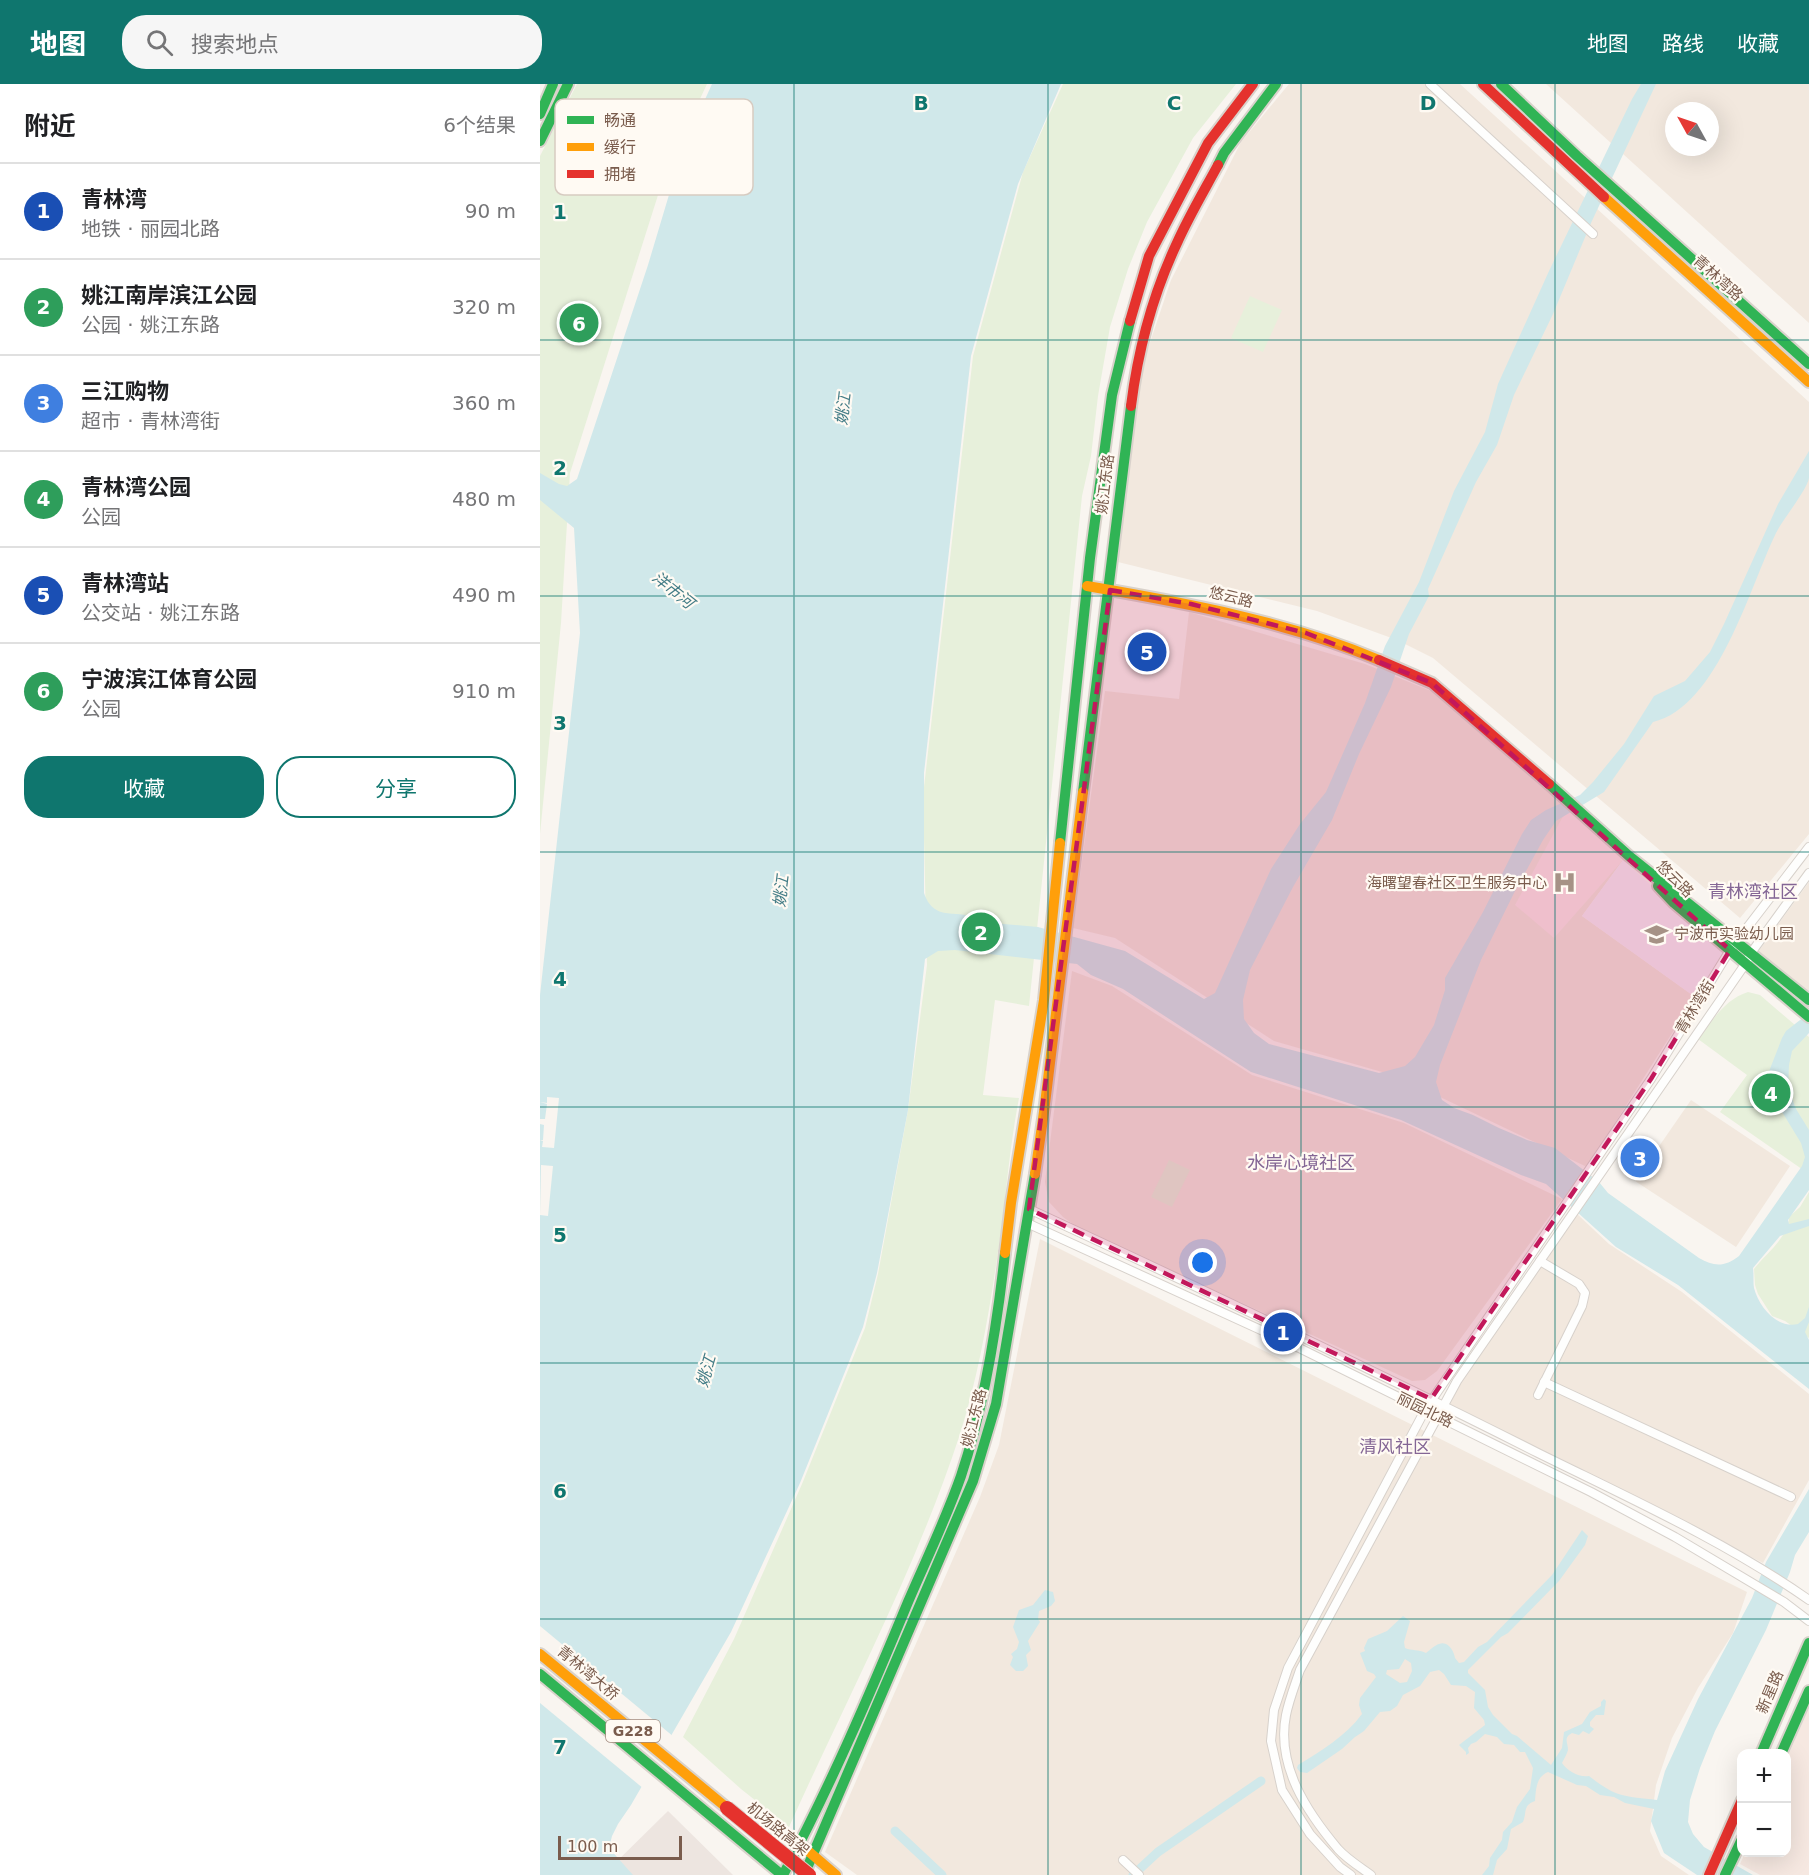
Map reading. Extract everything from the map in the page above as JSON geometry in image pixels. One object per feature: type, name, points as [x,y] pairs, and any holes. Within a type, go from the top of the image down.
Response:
[{"type":"main road","points":[[540,114],[554,84]]},
{"type":"main road","points":[[561,99],[568,84]]},
{"type":"main road","name":"姚江东路","points":[[783,1875],[800,1844],[891,1642],[960,1476],[982,1398],[1000,1301],[1011,1203],[1044,1000],[1087,586],[1112,395],[1137,292],[1149,256],[1208,143],[1253,84]]},
{"type":"main road","name":"姚江东路","points":[[804,1875],[973,1481],[996,1404],[1028,1216],[1064,958],[1136,365],[1156,296],[1177,243],[1224,153],[1276,84]]},
{"type":"main road","points":[[1483,84],[1577,173],[1609,193]]},
{"type":"main road","points":[[1501,84],[1577,156],[1609,193]]},
{"type":"main road","points":[[540,141],[555,110]]},
{"type":"main road","name":"青林湾路","points":[[1609,193],[1809,364]]},
{"type":"main road","name":"青林湾路","points":[[1609,193],[1809,382]]},
{"type":"main road","name":"悠云路","points":[[1087,586],[1191,604],[1306,633],[1364,654],[1432,683],[1629,855],[1674,903],[1733,946],[1806,1006]]},
{"type":"main road","name":"新星路","points":[[1763,1749],[1809,1643]]},
{"type":"main road","name":"青林湾大桥","points":[[540,1654],[727,1808]]},
{"type":"main road","name":"G228","points":[[540,1674],[783,1875]]},
{"type":"main road","points":[[1782,1749],[1809,1691]]},
{"type":"main road","points":[[1710,1874],[1741,1803]]},
{"type":"main road","name":"机场路高架","points":[[727,1808],[808,1875]]},
{"type":"main road","points":[[800,1844],[836,1875]]},
{"type":"main road","points":[[1725,1875],[1737,1850]]},
{"type":"street","points":[[1430,84],[1593,234]]},
{"type":"street","name":"青林湾街","points":[[1351,1875],[1340,1867],[1310,1834],[1282,1790],[1271,1740],[1274,1710],[1288,1668],[1431,1399],[1652,1079],[1733,946],[1809,847]]},
{"type":"street","name":"青林湾街","points":[[1371,1875],[1340,1850],[1302,1800],[1288,1767],[1284,1742],[1286,1716],[1300,1670],[1457,1381],[1809,873]]},
{"type":"street","name":"丽园北路","points":[[1028,1216],[1431,1399],[1693,1530],[1791,1587],[1809,1600]]},
{"type":"street","name":"丽园北路","points":[[1028,1216],[1592,1492],[1675,1537],[1784,1602],[1809,1621]]},
{"type":"street","points":[[1538,1395],[1582,1306],[1585,1293],[1579,1284],[1540,1261]]},
{"type":"street","points":[[1544,1382],[1791,1497]]},
{"type":"street","points":[[1122,1860],[1139,1875]]},
{"type":"highlighted area","points":[[1110,590],[1191,604],[1306,633],[1432,683],[1730,950],[1651,1079],[1431,1399],[1029,1209]]},
{"type":"shaded area","points":[[1289,84],[1460,84],[1809,402],[1809,834],[1740,918],[1433,658],[1397,640],[1317,611],[1118,562],[1140,372],[1171,280],[1241,142]]},
{"type":"shaded area","points":[[1546,84],[1809,84],[1809,323]]},
{"type":"shaded area","points":[[1189,612],[1365,664],[1431,691],[1623,860],[1582,916],[1695,997],[1587,1167],[1396,1076],[1274,1041],[1115,938],[1073,928],[1105,691],[1179,699]]},
{"type":"shaded area","name":"海曙望春社区卫生服务中心","points":[[1567,809],[1623,860],[1554,938],[1515,905]]},
{"type":"shaded area","name":"宁波市实验幼儿园","points":[[1623,860],[1724,952],[1695,997],[1582,916]]},
{"type":"shaded area","points":[[1809,882],[1809,994],[1758,952]]},
{"type":"shaded area","points":[[1072,971],[1112,986],[1252,1075],[1404,1123],[1562,1199],[1437,1371],[1425,1380],[1412,1381],[1077,1227],[1063,1217],[1049,1202],[1045,1182]]},
{"type":"shaded area","points":[[1691,1100],[1790,1166],[1736,1247],[1635,1181]]},
{"type":"shaded area","points":[[1576,1213],[1609,1244],[1682,1292],[1809,1394],[1809,1480],[1763,1563],[1448,1405],[1460,1382]]},
{"type":"shaded area","points":[[1040,1239],[1747,1592],[1733,1633],[1698,1688],[1672,1738],[1656,1785],[1650,1831],[1661,1856],[1689,1875],[857,1875],[825,1852],[980,1497],[999,1445]]},
{"type":"shaded area","points":[[1809,1708],[1809,1875],[1760,1875],[1740,1864],[1743,1857],[1791,1857],[1791,1749]]},
{"type":"shaded area","points":[[668,1811],[733,1875],[603,1875]]},
{"type":"green space","points":[[577,84],[707,84],[700,99],[569,99]]},
{"type":"green space","points":[[1063,84],[1236,84],[1193,138],[1147,222],[1128,269],[1110,327],[1098,396],[1091,456],[1082,496],[1029,1006],[995,1000],[983,1095],[1019,1098],[994,1278],[974,1385],[959,1437],[922,1536],[789,1827],[741,1789],[683,1737],[734,1639],[802,1484],[865,1328],[878,1274],[908,1110],[927,965],[923,796],[973,356],[1023,172]]},
{"type":"green space","points":[[555,127],[555,195],[658,195],[570,473],[561,623],[540,834],[540,156]]},
{"type":"green space","points":[[1250,296],[1282,310],[1263,352],[1231,338]]},
{"type":"green space","points":[[1748,992],[1760,995],[1809,1037],[1809,1174],[1720,1112],[1747,1075],[1698,1039],[1726,1005]]},
{"type":"green space","points":[[1169,1160],[1190,1170],[1172,1207],[1151,1197]]},
{"type":"green space","points":[[1809,1192],[1809,1338],[1785,1321],[1772,1316],[1758,1294],[1754,1269],[1781,1238],[1789,1217],[1800,1207]]},
{"type":"water","points":[[712,84],[1061,84],[1018,184],[971,356],[924,773],[924,893],[929,903],[942,912],[966,915],[980,922],[1038,927],[1125,951],[1204,999],[1215,993],[1271,869],[1300,824],[1326,792],[1365,703],[1385,646],[1419,582],[1454,491],[1485,432],[1498,384],[1549,271],[1632,99],[1641,84],[1656,84],[1591,223],[1553,314],[1514,395],[1497,445],[1476,482],[1428,589],[1429,596],[1409,634],[1391,687],[1359,754],[1332,820],[1293,887],[1250,970],[1243,1000],[1244,1019],[1254,1033],[1269,1044],[1379,1073],[1405,1066],[1415,1057],[1434,1025],[1445,990],[1445,978],[1483,912],[1531,820],[1546,810],[1580,795],[1624,744],[1654,696],[1685,681],[1710,652],[1778,504],[1809,451],[1807,483],[1776,533],[1743,612],[1714,670],[1696,694],[1676,712],[1653,722],[1604,792],[1556,821],[1543,840],[1481,960],[1440,1065],[1436,1082],[1442,1100],[1454,1108],[1527,1140],[1555,1148],[1599,1182],[1608,1193],[1699,1258],[1710,1263],[1724,1264],[1739,1256],[1802,1166],[1805,1157],[1801,1143],[1770,1092],[1768,1074],[1786,1031],[1809,1013],[1809,1033],[1792,1051],[1788,1088],[1796,1109],[1809,1130],[1809,1190],[1788,1220],[1789,1224],[1809,1219],[1809,1226],[1780,1236],[1753,1268],[1756,1295],[1776,1320],[1790,1325],[1798,1324],[1805,1318],[1809,1307],[1809,1322],[1805,1332],[1809,1340],[1809,1389],[1678,1285],[1616,1247],[1546,1184],[1521,1175],[1401,1120],[1251,1072],[1123,989],[1091,975],[1077,964],[955,950],[938,951],[925,959],[908,1110],[877,1273],[863,1327],[800,1483],[731,1632],[612,1836],[609,1848],[633,1875],[540,1875],[540,995],[580,633],[574,528],[540,500],[540,473],[567,486],[577,479],[669,195],[753,195],[753,99],[705,99]]},
{"type":"water","points":[[1809,1489],[1809,1532],[1795,1555],[1766,1630],[1715,1731],[1690,1800],[1688,1822],[1693,1834],[1704,1847],[1753,1875],[1697,1875],[1664,1853],[1651,1821],[1654,1809],[1600,1795],[1586,1786],[1577,1785],[1548,1772],[1539,1780],[1535,1801],[1527,1807],[1523,1822],[1511,1829],[1507,1849],[1497,1860],[1493,1875],[1482,1875],[1502,1840],[1503,1832],[1512,1822],[1517,1807],[1530,1789],[1533,1768],[1525,1752],[1520,1752],[1514,1745],[1504,1744],[1497,1737],[1485,1734],[1471,1744],[1468,1748],[1469,1753],[1466,1755],[1459,1745],[1485,1725],[1484,1720],[1474,1708],[1475,1692],[1466,1686],[1451,1685],[1439,1670],[1430,1672],[1420,1686],[1403,1695],[1397,1706],[1390,1711],[1380,1712],[1364,1731],[1342,1749],[1307,1773],[1300,1772],[1297,1768],[1298,1765],[1341,1736],[1362,1714],[1359,1705],[1360,1698],[1376,1677],[1367,1671],[1360,1653],[1365,1651],[1368,1639],[1387,1631],[1403,1616],[1410,1621],[1404,1642],[1405,1648],[1426,1653],[1442,1643],[1452,1649],[1459,1663],[1464,1662],[1478,1647],[1487,1642],[1552,1575],[1582,1530],[1588,1536],[1585,1545],[1559,1581],[1468,1670],[1468,1673],[1485,1690],[1488,1707],[1493,1715],[1512,1734],[1551,1765],[1562,1748],[1564,1732],[1582,1724],[1590,1712],[1601,1706],[1604,1699],[1606,1701],[1604,1715],[1596,1715],[1590,1722],[1590,1726],[1594,1729],[1589,1734],[1583,1731],[1579,1735],[1572,1733],[1568,1737],[1568,1750],[1562,1763],[1574,1773],[1589,1776],[1614,1792],[1657,1800],[1665,1771],[1698,1699],[1752,1598],[1766,1562]],"holes":[[[1405,1659],[1411,1663],[1412,1671],[1407,1682],[1400,1683],[1386,1674],[1387,1670],[1399,1669]]]},
{"type":"water","points":[[1045,1590],[1053,1592],[1055,1601],[1051,1606],[1039,1611],[1040,1622],[1028,1641],[1031,1650],[1026,1655],[1028,1666],[1023,1671],[1016,1671],[1010,1665],[1013,1657],[1011,1654],[1017,1649],[1019,1642],[1013,1627],[1019,1610],[1033,1605]]},
{"type":"pier","points":[[547,1097],[559,1098],[554,1148],[542,1147],[543,1141],[540,1141],[543,1140],[544,1125],[540,1124],[540,1119],[545,1119],[547,1104],[540,1102],[547,1103]]},
{"type":"pier","points":[[541,1165],[553,1166],[548,1216],[540,1215]]},
{"type":"pier","points":[[540,1626],[674,1737],[644,1789],[540,1703]]},
{"type":"waterway","points":[[1133,1875],[1158,1852],[1261,1781]]},
{"type":"waterway","points":[[895,1831],[942,1875]]},
{"type":"traffic: fast","points":[[540,114],[553,84]]},
{"type":"traffic: fast","points":[[561,99],[568,84]]},
{"type":"traffic: fast","points":[[1218,165],[1224,153],[1276,84]]},
{"type":"traffic: fast","points":[[1501,84],[1577,156],[1809,364]]},
{"type":"traffic: fast","points":[[540,141],[555,110]]},
{"type":"traffic: fast","points":[[1060,843],[1090,558],[1112,395],[1130,321]]},
{"type":"traffic: fast","points":[[1083,792],[1131,406]]},
{"type":"traffic: fast","points":[[1549,784],[1629,856],[1809,1000]]},
{"type":"traffic: fast","points":[[1658,886],[1674,903],[1809,1017]]},
{"type":"traffic: fast","points":[[804,1875],[973,1481],[996,1404],[1035,1174]]},
{"type":"traffic: fast","points":[[783,1875],[849,1740],[961,1476],[977,1421],[989,1365],[1005,1253]]},
{"type":"traffic: fast","points":[[1763,1749],[1809,1643]]},
{"type":"traffic: fast","points":[[540,1674],[782,1875]]},
{"type":"traffic: fast","points":[[1783,1749],[1809,1691]]},
{"type":"traffic: fast","points":[[1725,1875],[1737,1850]]},
{"type":"traffic: slow","points":[[1604,197],[1809,382]]},
{"type":"traffic: slow","points":[[1087,586],[1161,599],[1272,624],[1344,646],[1379,660]]},
{"type":"traffic: slow","points":[[1035,1174],[1083,792]]},
{"type":"traffic: slow","points":[[1005,1253],[1044,1000],[1060,843]]},
{"type":"traffic: slow","points":[[540,1654],[727,1808]]},
{"type":"traffic: slow","points":[[800,1844],[836,1875]]},
{"type":"traffic: jam","points":[[1130,321],[1149,256],[1208,143],[1253,84]]},
{"type":"traffic: jam","points":[[1483,84],[1604,197]]},
{"type":"traffic: jam","points":[[1131,406],[1142,343],[1168,262],[1218,165]]},
{"type":"traffic: jam","points":[[1379,660],[1432,683],[1549,784]]},
{"type":"traffic: jam","points":[[1709,1875],[1741,1803]]},
{"type":"traffic: jam","points":[[727,1808],[809,1875]]},
{"type":"place","name":"宁波滨江体育公园","points":[[579,323]]},
{"type":"place","name":"青林湾站","points":[[1147,652]]},
{"type":"place","name":"海曙望春社区卫生服务中心","points":[[1565,883]]},
{"type":"place","name":"姚江南岸滨江公园","points":[[981,932]]},
{"type":"place","name":"宁波市实验幼儿园","points":[[1656,934]]},
{"type":"place","name":"青林湾公园","points":[[1771,1093]]},
{"type":"place","name":"三江购物","points":[[1640,1158]]},
{"type":"place","name":"青林湾","points":[[1283,1332]]},
{"type":"district","name":"青林湾社区","points":[[1753,891]]},
{"type":"district","name":"水岸心境社区","points":[[1301,1162]]},
{"type":"district","name":"清风社区","points":[[1395,1446]]},
{"type":"water label","name":"姚江","points":[[843,409]]},
{"type":"water label","name":"洋市河","points":[[673,590]]},
{"type":"water label","name":"姚江","points":[[781,891]]},
{"type":"water label","name":"姚江","points":[[706,1371]]}]
